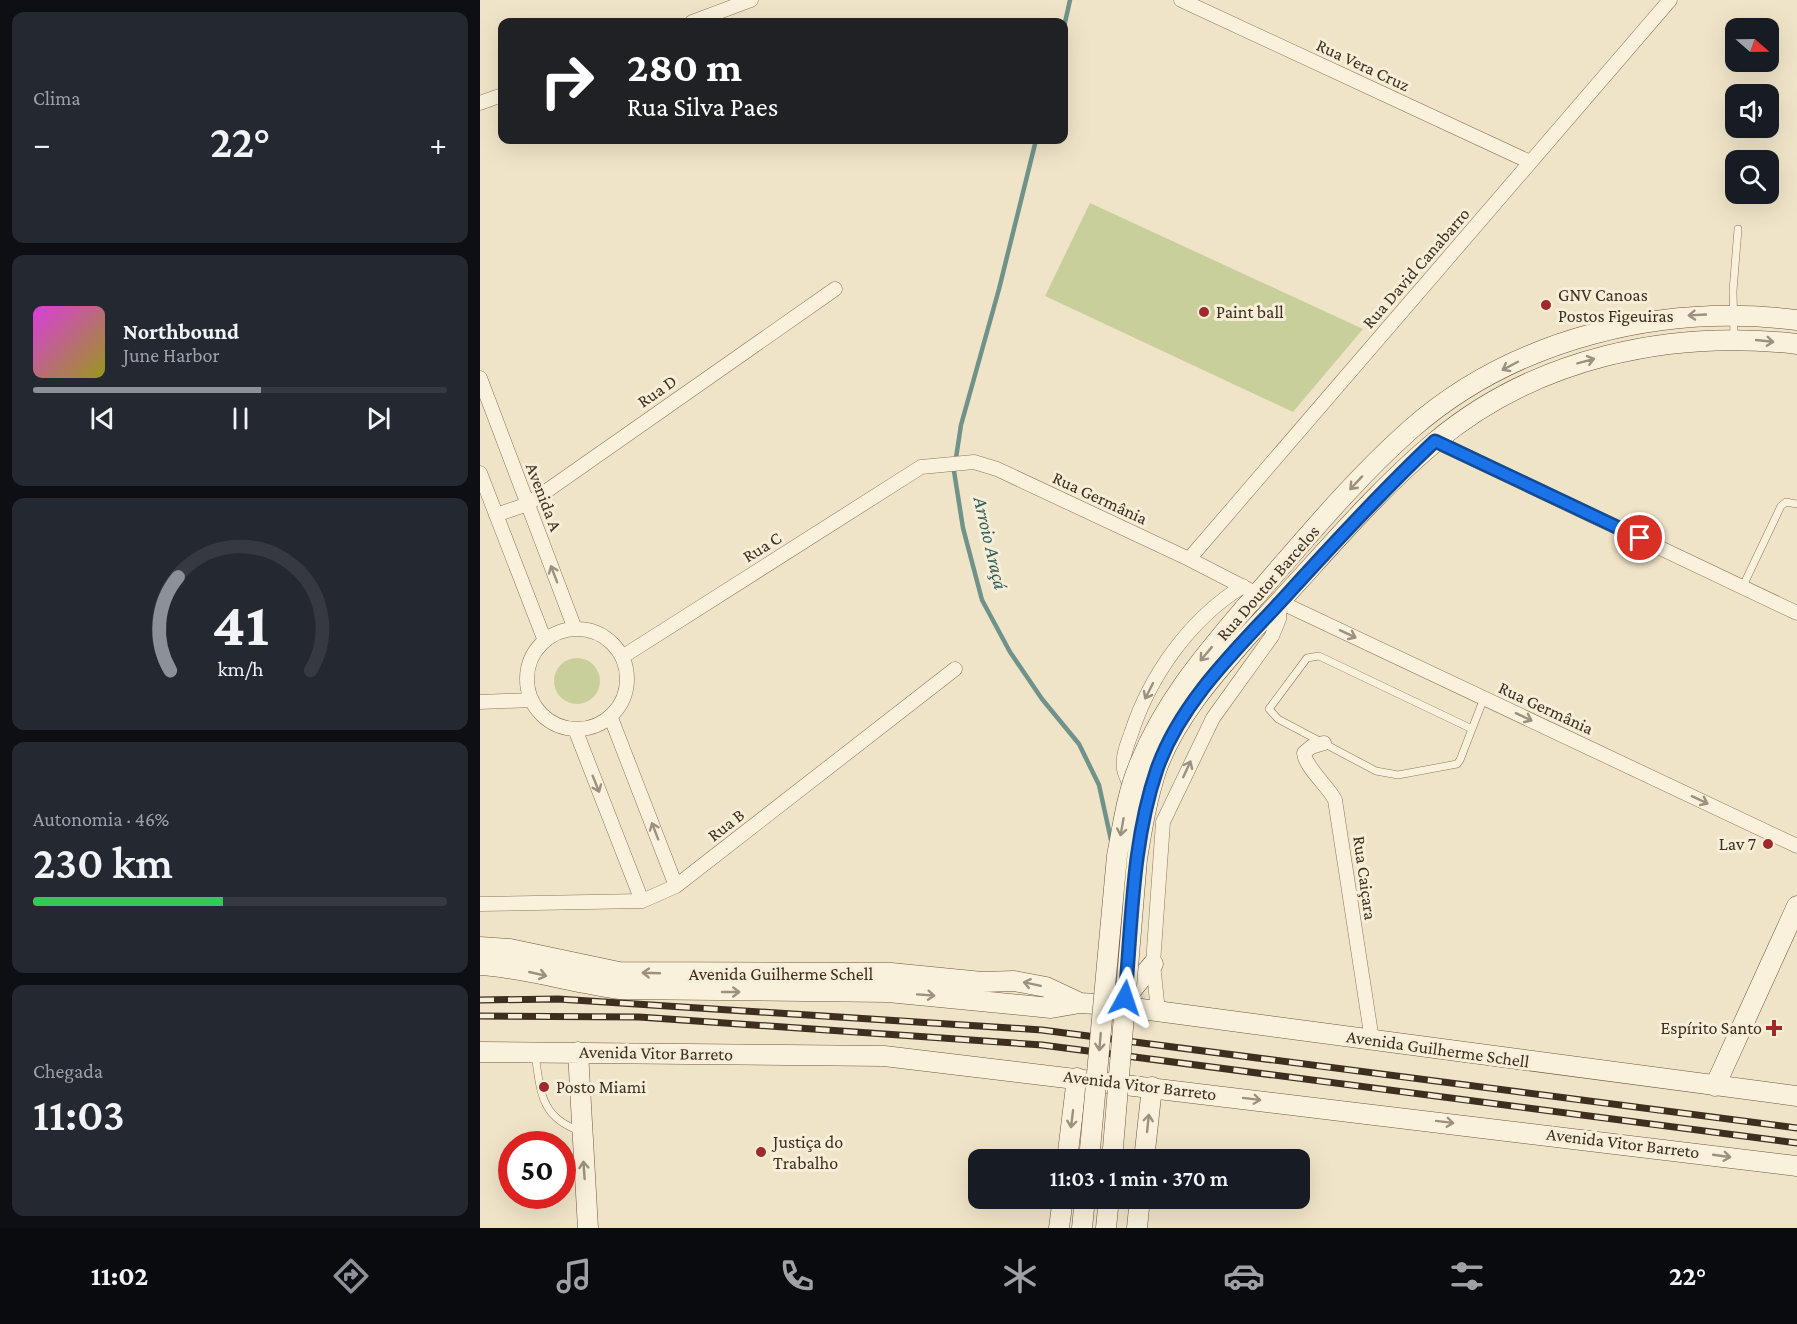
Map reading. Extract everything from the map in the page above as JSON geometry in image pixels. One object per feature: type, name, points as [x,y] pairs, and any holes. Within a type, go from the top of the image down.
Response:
[{"type":"main road","name":"Rua Doutor Barcelos","points":[[1090,1149],[1117,856],[1126,807],[1139,765],[1179,690],[1248,596],[1372,466],[1412,428],[1472,386],[1518,362],[1561,343],[1606,330],[1690,315],[1732,314],[1797,320]]},
{"type":"main road","name":"Rua Doutor Barcelos","points":[[1113,1149],[1137,859],[1144,812],[1158,766],[1195,700],[1252,631],[1394,480],[1435,441],[1493,402],[1533,381],[1574,364],[1653,345],[1693,340],[1734,339],[1797,344]]},
{"type":"main road","points":[[1715,1086],[1797,906]]},
{"type":"main road","name":"Avenida Guilherme Schell","points":[[480,947],[510,949],[620,972],[891,974],[982,991]]},
{"type":"main road","points":[[1118,1006],[1153,964]]},
{"type":"main road","name":"Avenida Guilherme Schell","points":[[480,965],[506,967],[581,984],[620,989],[982,991],[1030,983],[1061,993],[1080,1003],[1158,1011],[1797,1096]]},
{"type":"main road","name":"Avenida Vitor Barreto","points":[[480,1052],[884,1056],[1797,1166]]},
{"type":"main road","points":[[578,1052],[588,1228]]},
{"type":"main road","points":[[1068,1149],[1077,1078]]},
{"type":"main road","points":[[1145,1149],[1152,1087]]},
{"type":"main road","points":[[1059,1228],[1062,1209]]},
{"type":"main road","points":[[1082,1228],[1084,1209]]},
{"type":"main road","points":[[1106,1228],[1108,1209]]},
{"type":"main road","points":[[1137,1228],[1139,1209]]},
{"type":"street","points":[[703,18],[751,0]]},
{"type":"street","name":"Rua Vera Cruz","points":[[1181,0],[1530,162]]},
{"type":"street","name":"Rua David Canabarro","points":[[1189,559],[1670,0]]},
{"type":"street","points":[[480,103],[498,96]]},
{"type":"street","name":"Rua D","points":[[496,515],[528,504],[835,289]]},
{"type":"street","name":"Avenida A","points":[[480,378],[575,629]]},
{"type":"street","points":[[1435,441],[1797,613]]},
{"type":"street","name":"Rua Germânia","points":[[927,467],[974,462],[1189,559],[1248,596]]},
{"type":"street","name":"Rua C","points":[[622,657],[927,467]]},
{"type":"street","points":[[480,473],[485,498],[496,515],[544,641]]},
{"type":"street","points":[[1163,822],[1133,792],[1124,770],[1125,751],[1136,719],[1149,688],[1195,626],[1215,605],[1248,596]]},
{"type":"street","points":[[1158,1011],[1153,964],[1163,822],[1213,718],[1272,636],[1279,619],[1280,602]]},
{"type":"street","name":"Rua Germânia","points":[[1280,602],[1797,846]]},
{"type":"street","points":[[575,629],[590,630],[603,636],[614,645],[622,657],[627,685],[623,698],[611,718],[591,727],[575,729],[549,721],[532,700],[527,685],[528,668],[534,653],[544,641],[559,632],[575,629]]},
{"type":"street","name":"Rua B","points":[[480,904],[642,901],[676,886],[955,669]]},
{"type":"street","points":[[480,702],[532,700]]},
{"type":"street","points":[[611,718],[676,886]]},
{"type":"street","points":[[575,729],[642,901]]},
{"type":"street","name":"Rua Caiçara","points":[[1324,744],[1311,747],[1305,753],[1305,762],[1329,788],[1335,800],[1372,1040]]},
{"type":"lane","points":[[1734,339],[1732,314],[1738,229]]},
{"type":"lane","points":[[1743,586],[1781,506],[1786,502],[1797,504]]},
{"type":"lane","points":[[1472,729],[1319,656],[1312,655],[1300,667],[1269,709],[1278,719],[1376,771],[1398,775],[1457,764],[1472,729],[1484,698]]},
{"type":"lane","points":[[534,1052],[541,1094],[549,1114],[562,1125],[581,1131]]},
{"type":"green space","name":"Paint ball","points":[[1090,203],[1363,329],[1293,412],[1045,296]]},
{"type":"green space","points":[[577,658],[586,659],[594,664],[599,672],[599,690],[594,698],[586,703],[577,704],[568,703],[560,698],[555,690],[554,681],[555,672],[560,664],[568,659]]},
{"type":"waterway","name":"Arroio Araçá","points":[[1066,18],[1070,0]]},
{"type":"waterway","name":"Arroio Araçá","points":[[1035,144],[999,289],[961,425],[954,471],[963,528],[982,600],[1010,652],[1042,699],[1079,744],[1099,785],[1111,840]]},
{"type":"waterway","name":"Arroio Araçá","points":[[1114,1003],[1117,950]]},
{"type":"railway","points":[[480,1000],[558,999],[1042,1030],[1797,1128]]},
{"type":"railway","points":[[480,1016],[639,1017],[1042,1045],[1797,1143]]},
{"type":"place","name":"GNV Canoas Postos Figeuiras","points":[[1546,305]]},
{"type":"place","name":"Paint ball","points":[[1204,312]]},
{"type":"place","name":"Lav 7","points":[[1768,844]]},
{"type":"place","name":"Espírito Santo","points":[[1774,1028]]},
{"type":"place","name":"Posto Miami","points":[[544,1087]]},
{"type":"place","name":"Justiça do Trabalho","points":[[761,1152]]},
{"type":"route","points":[[1125,998],[1137,859],[1144,812],[1158,766],[1174,736],[1195,700],[1252,631],[1394,480],[1435,441],[1640,538]]}]
